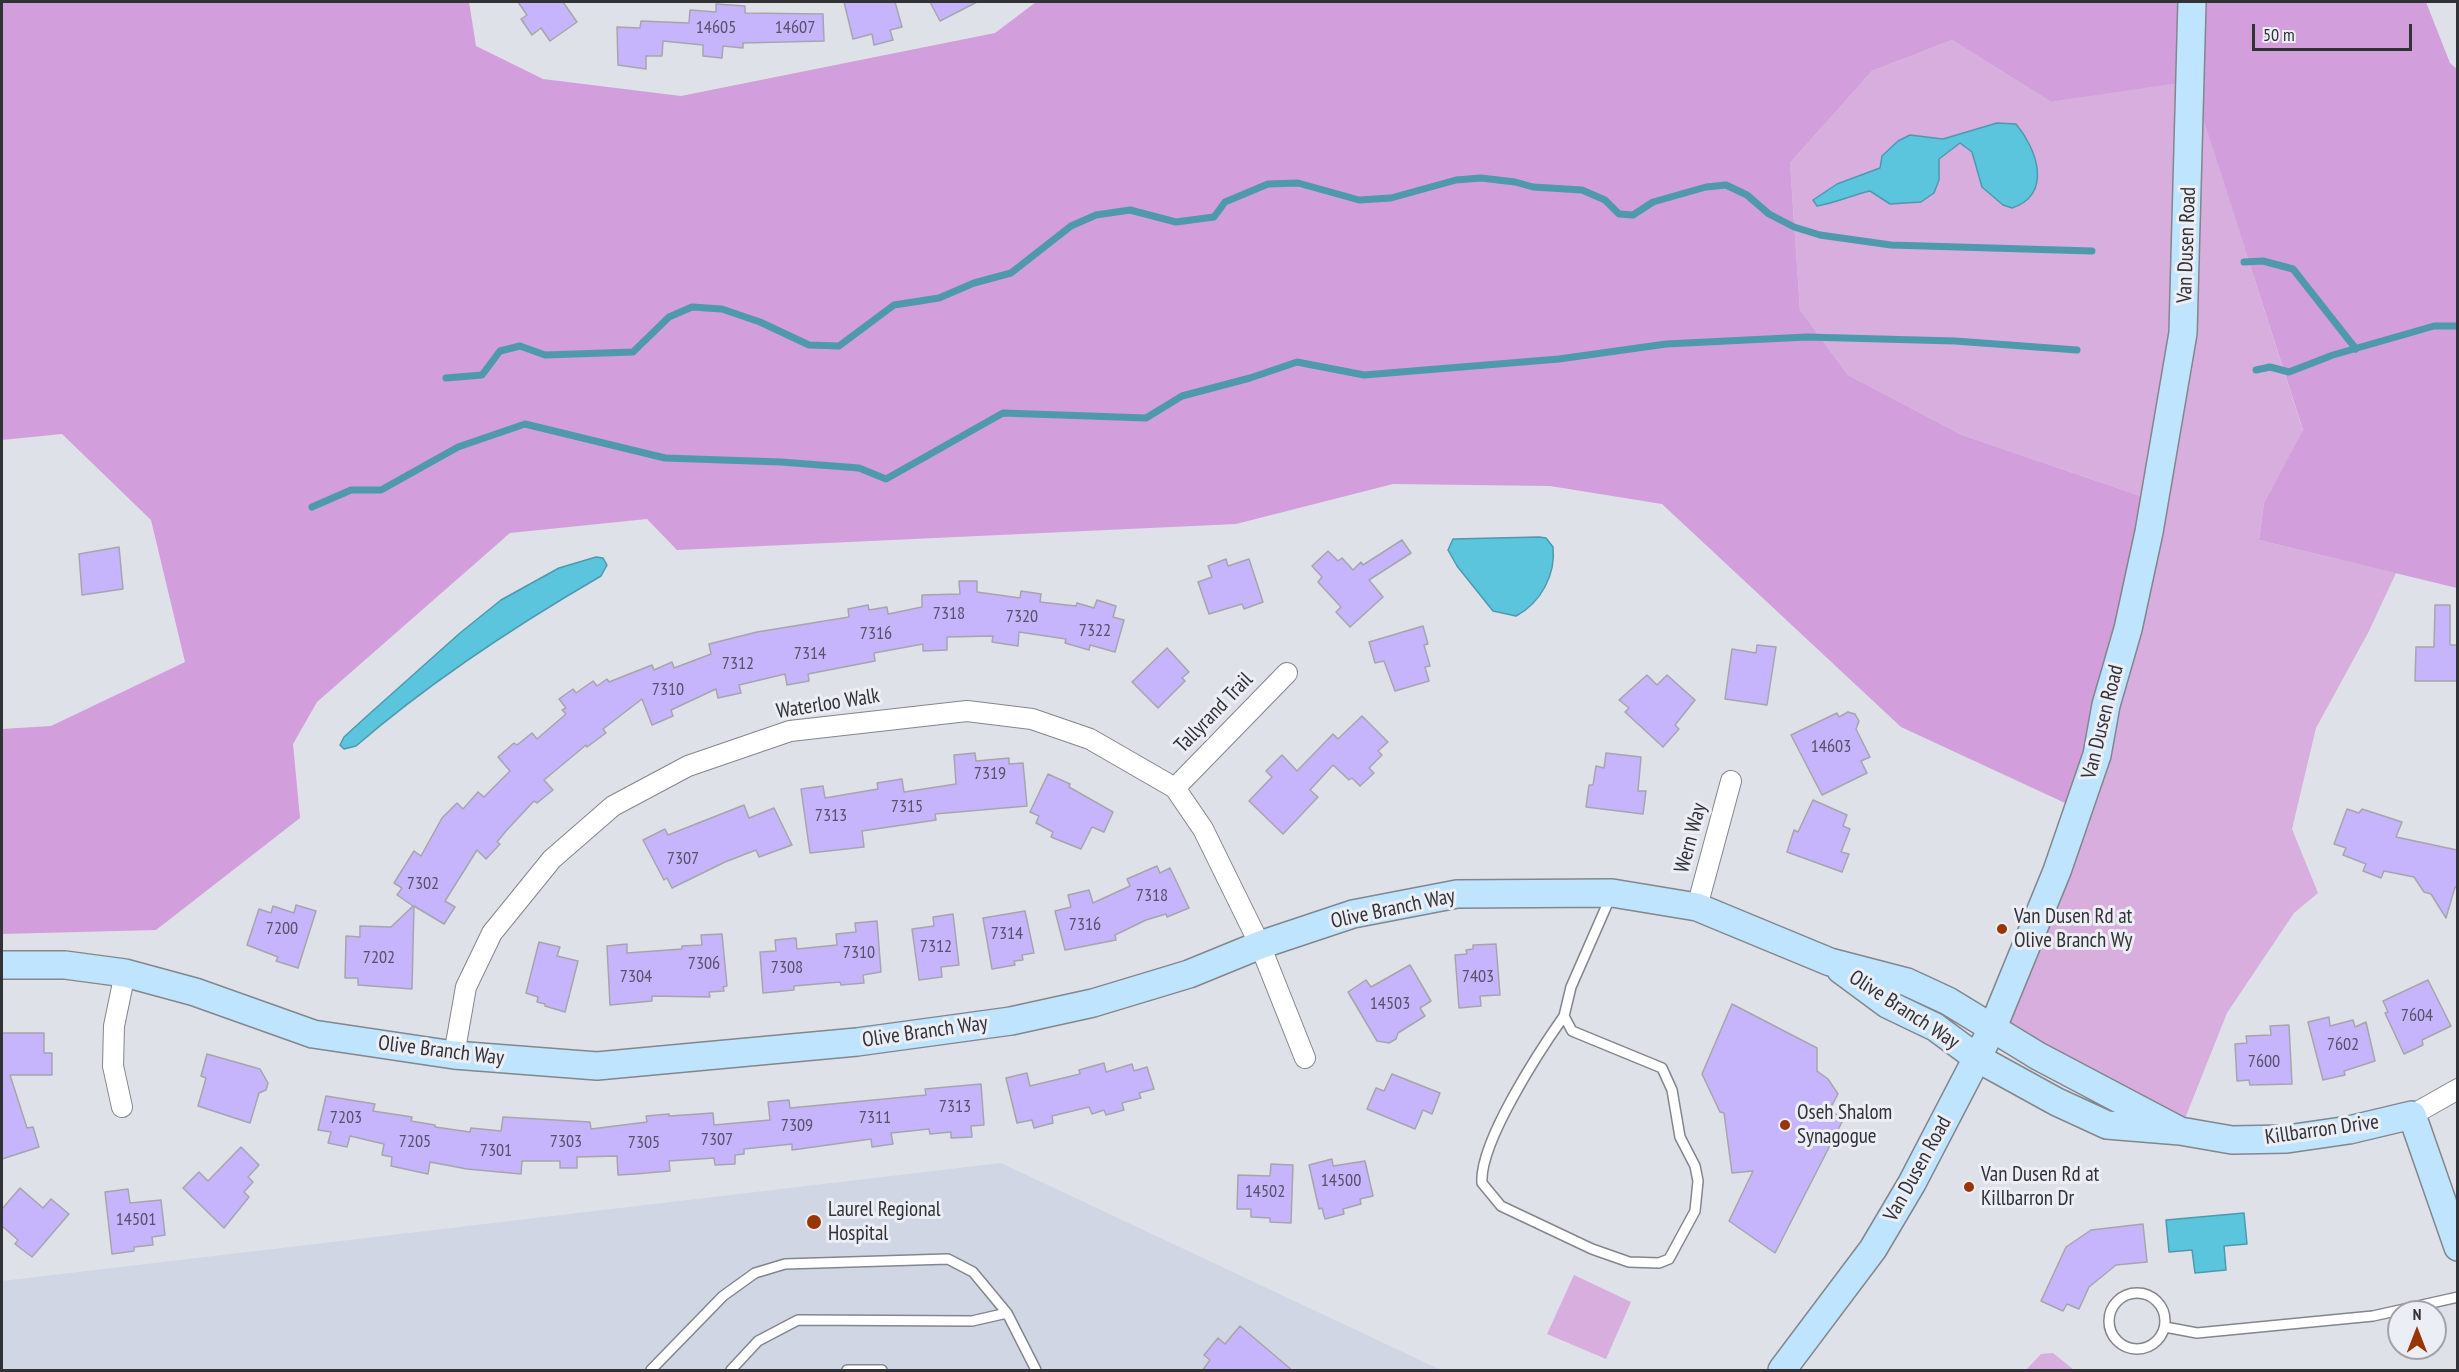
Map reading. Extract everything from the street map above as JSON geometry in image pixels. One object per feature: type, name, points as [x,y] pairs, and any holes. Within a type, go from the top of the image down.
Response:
[{"type":"street","name":"Van Dusen Road","points":[[1782,1371],[1873,1249],[1912,1183],[1993,1027],[2057,871],[2097,755],[2106,705],[2128,629],[2150,532],[2183,333],[2192,2]]},
{"type":"street","name":"Tallyrand Trail","points":[[1175,788],[1287,673]]},
{"type":"street","name":"Waterloo Walk","points":[[454,1055],[466,987],[492,933],[552,859],[614,806],[688,766],[790,731],[967,711],[1032,719],[1090,739],[1175,788],[1203,829],[1260,945],[1305,1058]]},
{"type":"street","name":"Wern Way","points":[[1697,907],[1731,781]]},
{"type":"street","name":"Olive Branch Way","points":[[2,965],[65,965],[125,973],[195,992],[313,1034],[454,1055],[597,1066],[857,1042],[999,1023],[1104,1000],[1189,974],[1260,945],[1353,914],[1457,894],[1612,893],[1697,907],[1830,962],[1907,982],[1948,1001],[1993,1027]]},
{"type":"street","name":"Olive Branch Way","points":[[1830,962],[1887,1004],[1935,1027],[1977,1058]]},
{"type":"street","points":[[122,1107],[113,1066],[114,1026],[125,973]]},
{"type":"street","name":"Killbarron Drive","points":[[1993,1027],[2038,1056],[2180,1131]]},
{"type":"street","name":"Killbarron Drive","points":[[1977,1058],[2057,1102],[2107,1125],[2180,1131],[2232,1140],[2287,1139],[2349,1130],[2412,1114],[2457,1089]]},
{"type":"street","points":[[2412,1114],[2457,1247]]},
{"type":"lane","points":[[1564,1016],[1572,1031],[1662,1068],[1672,1090],[1680,1137],[1695,1166],[1698,1197],[1681,1239],[1669,1258],[1659,1263],[1629,1262],[1592,1249],[1501,1206],[1482,1183],[1485,1152],[1539,1051],[1564,1016],[1570,987],[1612,893]]},
{"type":"lane","points":[[651,1371],[723,1296],[754,1273],[785,1264],[948,1259],[973,1272],[1007,1313],[1036,1371]]},
{"type":"lane","points":[[2141,1292],[2150,1295],[2163,1309],[2165,1327],[2156,1343],[2147,1348],[2129,1348],[2121,1344],[2110,1329],[2111,1311],[2122,1296],[2141,1292]]},
{"type":"lane","points":[[2165,1327],[2198,1333],[2373,1316],[2457,1297]]},
{"type":"lane","points":[[731,1371],[758,1341],[798,1320],[972,1321],[1007,1313]]},
{"type":"lane","points":[[847,1371],[882,1371]]},
{"type":"shaded area","points":[[2,2],[469,2],[476,46],[543,79],[681,96],[995,33],[1036,2],[2426,2],[2450,63],[2457,69],[2457,588],[2259,540],[2264,503],[2303,430],[2191,81],[2051,102],[1952,40],[1872,71],[1790,163],[1800,310],[1848,375],[1962,435],[2155,501],[2078,809],[1901,727],[1662,504],[1550,486],[1393,484],[1236,524],[677,550],[647,519],[510,533],[317,702],[293,744],[300,818],[156,930],[2,934],[2,729],[51,726],[185,662],[151,520],[62,434],[2,440]]},
{"type":"shaded area","points":[[1952,40],[2051,102],[2191,80],[2303,431],[2264,503],[2259,540],[2396,573],[2368,633],[2316,728],[2292,829],[2318,893],[2294,913],[2227,1013],[2180,1131],[1993,1027],[2057,871],[2155,501],[1962,435],[1848,375],[1800,310],[1790,163],[1872,71]]},
{"type":"shaded area","name":"Laurel Regional Hospital","points":[[1001,1163],[1441,1370],[2,1370],[2,1281]]},
{"type":"shaded area","points":[[1574,1275],[1631,1302],[1606,1359],[1547,1334]]},
{"type":"shaded area","points":[[2053,1353],[2074,1370],[2026,1370],[2041,1354]]},
{"type":"water","points":[[1997,123],[2016,124],[2024,134],[2035,158],[2037,182],[2033,192],[2025,201],[2012,208],[2003,205],[1982,187],[1972,152],[1960,143],[1939,159],[1939,180],[1934,193],[1921,202],[1890,204],[1870,191],[1817,206],[1813,200],[1837,184],[1880,168],[1882,156],[1898,141],[1910,135],[1943,139]]},
{"type":"water","points":[[1546,538],[1553,547],[1552,567],[1539,596],[1533,604],[1516,616],[1493,611],[1457,566],[1448,550],[1453,539]]},
{"type":"water","points":[[596,557],[603,558],[607,565],[601,576],[474,655],[356,746],[344,749],[340,745],[344,737],[367,716],[460,633],[501,600],[559,568]]},
{"type":"water","points":[[2244,1213],[2247,1244],[2224,1246],[2226,1270],[2195,1273],[2192,1250],[2169,1252],[2166,1220]]},
{"type":"building","points":[[518,2],[563,2],[577,22],[550,41],[541,28],[532,35],[521,19],[527,15]]},
{"type":"building","points":[[844,2],[895,2],[902,27],[890,30],[893,40],[874,45],[872,34],[853,39]]},
{"type":"building","points":[[930,2],[977,2],[940,21]]},
{"type":"building","points":[[716,4],[745,6],[745,13],[823,14],[824,41],[743,43],[743,48],[723,46],[722,58],[703,56],[703,45],[663,41],[662,56],[646,56],[646,69],[618,65],[617,27],[640,28],[641,21],[689,23],[690,10],[716,12]]},
{"type":"building","points":[[1402,540],[1411,553],[1369,580],[1383,597],[1350,627],[1336,612],[1341,607],[1318,582],[1322,577],[1312,566],[1328,551],[1338,561],[1342,558],[1353,570],[1361,562],[1363,565]]},
{"type":"building","points":[[119,547],[123,589],[82,595],[79,554]]},
{"type":"building","points":[[1226,559],[1228,566],[1249,559],[1263,602],[1244,609],[1242,604],[1209,614],[1198,582],[1212,577],[1208,566]]},
{"type":"building","points":[[959,581],[977,581],[977,592],[1020,598],[1021,591],[1041,594],[1040,602],[1076,606],[1077,603],[1094,608],[1097,600],[1116,606],[1113,617],[1124,620],[1115,652],[1090,645],[1089,650],[1065,643],[1066,639],[1019,632],[1018,646],[992,642],[993,636],[947,637],[947,650],[923,651],[923,644],[874,653],[875,661],[808,674],[809,681],[787,685],[785,674],[739,685],[741,693],[718,698],[716,689],[671,710],[673,716],[652,725],[642,699],[603,729],[606,733],[587,747],[586,745],[544,780],[553,790],[537,803],[534,801],[506,831],[497,842],[500,844],[486,859],[477,850],[445,901],[455,907],[444,924],[414,906],[412,989],[358,985],[358,978],[345,978],[346,936],[360,937],[360,926],[391,927],[413,906],[397,895],[402,888],[394,883],[414,851],[421,856],[442,818],[457,803],[463,809],[478,792],[484,797],[510,771],[498,757],[514,743],[517,745],[532,733],[537,739],[566,714],[562,710],[566,708],[559,699],[573,689],[576,693],[593,681],[597,686],[607,679],[609,682],[652,665],[654,670],[672,662],[674,668],[711,654],[709,644],[757,632],[849,617],[848,609],[868,605],[869,610],[887,607],[888,614],[922,607],[922,595],[960,594]]},
{"type":"building","points":[[2435,605],[2450,605],[2450,645],[2457,645],[2457,681],[2415,681],[2416,647],[2434,647]]},
{"type":"building","points":[[1423,626],[1428,644],[1424,645],[1430,666],[1425,667],[1429,681],[1395,691],[1384,661],[1375,663],[1369,642]]},
{"type":"building","points":[[1757,645],[1776,647],[1767,705],[1725,699],[1732,649],[1756,653]]},
{"type":"building","points":[[1167,648],[1189,672],[1182,678],[1185,681],[1158,708],[1132,682]]},
{"type":"building","points":[[1647,675],[1657,685],[1667,675],[1695,700],[1675,725],[1679,729],[1663,747],[1625,712],[1629,708],[1619,700]]},
{"type":"building","points":[[1848,712],[1855,714],[1859,721],[1856,729],[1870,757],[1861,761],[1867,773],[1822,795],[1791,735],[1837,713],[1839,717]]},
{"type":"building","points":[[1362,716],[1388,742],[1378,751],[1382,755],[1369,768],[1374,773],[1360,786],[1352,778],[1349,780],[1333,765],[1310,790],[1318,797],[1283,834],[1249,801],[1272,777],[1266,771],[1282,755],[1297,771],[1333,734],[1338,739]]},
{"type":"building","points":[[975,753],[976,761],[1009,758],[1009,764],[1023,763],[1027,806],[935,814],[936,820],[862,831],[864,847],[810,853],[801,789],[823,786],[825,798],[878,789],[877,783],[902,779],[904,792],[956,784],[954,755]]},
{"type":"building","points":[[1606,753],[1641,757],[1638,791],[1646,791],[1643,814],[1586,807],[1589,785],[1593,785],[1596,766],[1604,768]]},
{"type":"building","points":[[1048,774],[1070,784],[1069,787],[1113,812],[1104,832],[1092,827],[1081,849],[1051,837],[1053,832],[1036,823],[1039,816],[1030,812]]},
{"type":"building","points":[[1813,800],[1847,815],[1843,826],[1850,829],[1841,852],[1849,854],[1842,872],[1787,852],[1794,830],[1798,832]]},
{"type":"building","points":[[744,805],[749,818],[774,808],[792,845],[759,857],[756,850],[725,862],[672,888],[667,878],[664,880],[643,840],[665,829],[668,835]]},
{"type":"building","points":[[2347,809],[2359,813],[2362,809],[2402,822],[2396,837],[2457,850],[2457,888],[2455,887],[2446,918],[2431,894],[2424,892],[2414,877],[2384,871],[2381,878],[2363,871],[2366,864],[2343,855],[2346,848],[2334,844]]},
{"type":"building","points":[[1157,866],[1160,873],[1170,868],[1189,908],[1167,917],[1166,914],[1146,920],[1115,935],[1116,940],[1065,950],[1055,911],[1071,907],[1068,895],[1089,890],[1093,903],[1130,886],[1127,879]]},
{"type":"building","points":[[296,905],[316,911],[298,968],[276,961],[278,957],[247,945],[259,909],[271,913],[273,906],[294,913]]},
{"type":"building","points":[[1025,911],[1034,953],[1022,955],[1023,960],[1014,961],[1015,965],[992,969],[983,918]]},
{"type":"building","points":[[953,914],[959,965],[941,967],[942,977],[919,980],[912,929],[934,926],[933,917]]},
{"type":"building","points":[[877,921],[881,972],[863,975],[864,983],[841,985],[840,982],[794,986],[794,990],[763,993],[760,952],[776,951],[775,940],[796,938],[797,949],[837,945],[836,934],[856,932],[855,923]]},
{"type":"building","points":[[722,934],[727,986],[723,987],[724,991],[709,992],[710,997],[652,996],[652,1001],[610,1005],[607,946],[627,944],[627,953],[682,949],[682,946],[702,945],[701,935]]},
{"type":"building","points":[[539,942],[560,947],[557,956],[578,961],[565,1012],[545,1006],[537,1002],[538,997],[526,993]]},
{"type":"building","points":[[1496,944],[1500,995],[1480,996],[1481,1006],[1459,1008],[1455,955],[1467,954],[1466,950],[1473,949],[1473,945]]},
{"type":"building","points":[[1410,965],[1431,1001],[1420,1008],[1425,1016],[1398,1033],[1396,1039],[1389,1043],[1377,1041],[1348,992],[1366,980],[1371,987]]},
{"type":"building","points":[[2428,980],[2451,1026],[2422,1040],[2423,1045],[2404,1054],[2385,1013],[2388,1012],[2383,1001]]},
{"type":"building","name":"Oseh Shalom Synagogue","points":[[1732,1004],[1817,1048],[1817,1071],[1828,1079],[1838,1094],[1830,1109],[1843,1120],[1775,1253],[1729,1221],[1753,1171],[1732,1173],[1724,1113],[1720,1112],[1702,1074]]},
{"type":"building","points":[[2329,1017],[2330,1026],[2353,1020],[2355,1027],[2366,1022],[2375,1061],[2344,1071],[2345,1075],[2323,1080],[2308,1022]]},
{"type":"building","points":[[2289,1025],[2292,1084],[2250,1085],[2249,1080],[2237,1081],[2235,1044],[2247,1043],[2246,1036],[2271,1035],[2270,1026]]},
{"type":"building","points":[[2,1033],[44,1033],[44,1053],[52,1053],[52,1075],[10,1075],[27,1128],[33,1127],[39,1147],[2,1159]]},
{"type":"building","points":[[207,1054],[260,1069],[268,1083],[266,1090],[259,1093],[250,1123],[198,1106],[206,1078],[201,1076]]},
{"type":"building","points":[[1104,1063],[1106,1072],[1132,1064],[1134,1071],[1147,1067],[1154,1089],[1139,1093],[1141,1098],[1122,1103],[1124,1110],[1106,1115],[1104,1110],[1092,1114],[1089,1107],[1052,1116],[1053,1123],[1034,1128],[1032,1120],[1017,1123],[1006,1078],[1027,1073],[1030,1086],[1080,1074],[1079,1070]]},
{"type":"building","points":[[1392,1074],[1440,1093],[1432,1114],[1423,1110],[1415,1129],[1367,1109],[1376,1088],[1384,1091]]},
{"type":"building","points":[[981,1084],[984,1125],[971,1126],[972,1137],[951,1138],[951,1132],[930,1134],[929,1129],[891,1133],[893,1144],[872,1147],[871,1139],[792,1150],[792,1144],[744,1149],[744,1154],[735,1155],[735,1164],[715,1165],[714,1158],[669,1161],[670,1171],[635,1174],[618,1175],[617,1156],[577,1157],[577,1168],[560,1168],[560,1161],[522,1161],[521,1174],[467,1169],[430,1162],[428,1174],[391,1166],[392,1157],[382,1155],[384,1144],[350,1136],[347,1147],[328,1143],[331,1132],[318,1130],[326,1096],[375,1104],[373,1111],[412,1117],[411,1121],[435,1125],[435,1127],[470,1132],[471,1128],[501,1131],[503,1117],[590,1122],[591,1129],[647,1122],[646,1116],[669,1114],[669,1116],[713,1113],[714,1125],[770,1120],[768,1102],[789,1100],[790,1108],[926,1095],[925,1089]]},
{"type":"building","points":[[241,1147],[259,1165],[248,1177],[253,1182],[244,1192],[249,1197],[224,1228],[183,1188],[199,1172],[208,1181]]},
{"type":"building","points":[[1332,1159],[1333,1166],[1365,1161],[1373,1196],[1360,1199],[1361,1204],[1343,1209],[1344,1214],[1325,1219],[1322,1208],[1319,1209],[1309,1165]]},
{"type":"building","points":[[1271,1164],[1293,1165],[1291,1223],[1270,1222],[1270,1218],[1251,1217],[1251,1209],[1237,1209],[1238,1175],[1270,1176]]},
{"type":"building","points":[[20,1188],[43,1208],[51,1199],[69,1214],[32,1257],[15,1244],[18,1240],[2,1226],[2,1209]]},
{"type":"building","points":[[128,1189],[130,1203],[161,1200],[165,1235],[152,1237],[153,1245],[134,1247],[134,1251],[112,1254],[105,1192]]},
{"type":"building","points":[[2143,1224],[2147,1262],[2116,1265],[2089,1287],[2079,1309],[2067,1304],[2063,1311],[2041,1301],[2066,1247],[2091,1230]]},
{"type":"building","points":[[1240,1326],[1293,1371],[1202,1371],[1210,1360],[1204,1355],[1218,1338],[1225,1344]]},
{"type":"waterway","points":[[446,378],[482,375],[500,351],[520,346],[545,355],[633,352],[669,317],[692,307],[722,309],[760,322],[809,345],[839,346],[894,305],[939,298],[974,283],[1011,273],[1071,226],[1096,215],[1130,210],[1176,222],[1214,217],[1225,202],[1268,184],[1298,183],[1359,200],[1391,198],[1456,180],[1481,178],[1515,182],[1533,187],[1582,190],[1605,200],[1619,214],[1633,215],[1653,202],[1706,187],[1726,185],[1747,195],[1769,214],[1794,227],[1820,235],[1891,245],[2092,251]]},
{"type":"waterway","points":[[2244,262],[2263,261],[2293,269],[2356,349]]},
{"type":"waterway","points":[[2256,370],[2270,367],[2289,372],[2333,355],[2434,326],[2458,326]]},
{"type":"waterway","points":[[312,507],[351,490],[381,490],[458,447],[525,424],[665,458],[781,462],[859,468],[886,479],[1003,413],[1146,418],[1182,396],[1250,378],[1297,362],[1364,375],[1559,359],[1666,344],[1807,337],[1955,341],[2077,350]]},
{"type":"place","name":"Van Dusen Rd at Olive Branch Wy","points":[[2002,929]]},
{"type":"place","name":"Oseh Shalom Synagogue","points":[[1785,1125]]},
{"type":"place","name":"Van Dusen Rd at Killbarron Dr","points":[[1969,1187]]},
{"type":"place","name":"Laurel Regional Hospital","points":[[814,1222]]}]
